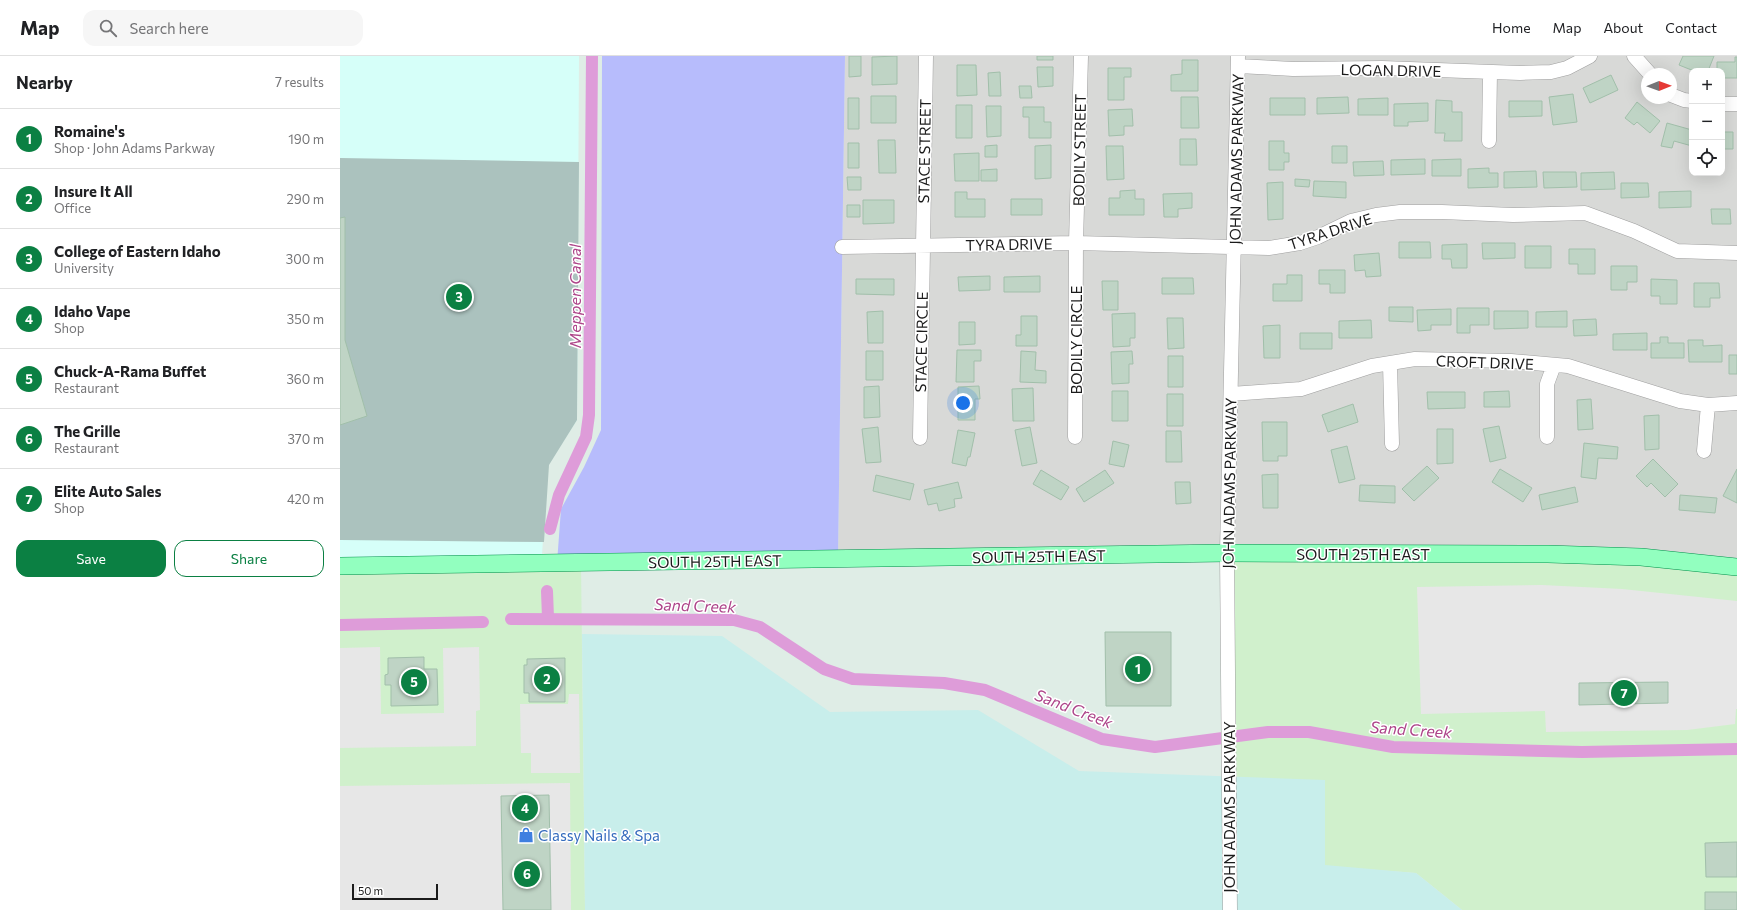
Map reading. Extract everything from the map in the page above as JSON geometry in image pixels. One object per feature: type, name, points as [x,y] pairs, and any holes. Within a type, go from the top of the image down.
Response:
[{"type":"main road","name":"SOUTH 25TH EAST","points":[[340,566],[1227,553],[1548,554],[1641,557],[1737,567]]},
{"type":"street","name":"STACE STREET","points":[[923,246],[926,56]]},
{"type":"street","name":"BODILY STREET","points":[[1076,243],[1081,56]]},
{"type":"street","name":"LOGAN DRIVE","points":[[1238,61],[1293,69],[1382,62],[1490,72],[1551,72],[1566,68],[1590,56]]},
{"type":"street","points":[[1634,56],[1645,68]]},
{"type":"street","name":"JOHN ADAMS PARKWAY","points":[[1230,910],[1227,553],[1232,394],[1238,61]]},
{"type":"street","points":[[1489,141],[1490,72]]},
{"type":"street","points":[[1677,97],[1689,101]]},
{"type":"street","points":[[1725,104],[1737,104]]},
{"type":"street","name":"TYRA DRIVE","points":[[842,247],[1076,243],[1269,248],[1285,247],[1318,237],[1350,221],[1400,212],[1442,212],[1513,215],[1584,213],[1634,232],[1677,251],[1737,253]]},
{"type":"street","name":"BODILY CIRCLE","points":[[1075,437],[1076,243]]},
{"type":"street","name":"STACE CIRCLE","points":[[920,438],[923,246]]},
{"type":"street","name":"CROFT DRIVE","points":[[1232,394],[1301,389],[1372,366],[1415,359],[1511,360],[1568,366],[1680,401],[1708,405],[1737,403]]},
{"type":"street","points":[[1390,363],[1392,444]]},
{"type":"street","points":[[1547,437],[1548,384],[1554,365]]},
{"type":"street","points":[[1704,451],[1708,405]]},
{"type":"shaded area","points":[[340,56],[579,56],[577,420],[547,467],[542,556],[340,566]]},
{"type":"shaded area","points":[[602,56],[845,56],[838,558],[557,563],[561,509],[584,467],[601,430]]},
{"type":"shaded area","points":[[845,56],[1737,56],[1737,567],[1641,557],[838,558]]},
{"type":"shaded area","points":[[340,158],[579,162],[577,420],[549,465],[544,542],[340,540]]},
{"type":"shaded area","points":[[1227,553],[1737,567],[1737,910],[1462,910],[1416,873],[1325,866],[1226,776]]},
{"type":"shaded area","points":[[581,563],[585,910],[340,910],[340,566]]},
{"type":"shaded area","points":[[1542,585],[1622,589],[1737,601],[1737,709],[1735,724],[1687,730],[1546,732],[1545,711],[1421,714],[1417,587]]},
{"type":"shaded area","points":[[582,634],[722,636],[830,712],[978,710],[1079,771],[1325,780],[1325,865],[1416,873],[1462,910],[585,910]]},
{"type":"shaded area","points":[[380,647],[381,714],[444,713],[443,648],[479,647],[480,710],[476,711],[476,746],[340,748],[340,648]]},
{"type":"shaded area","points":[[569,694],[579,694],[580,773],[531,773],[531,753],[521,753],[520,704],[568,704]]},
{"type":"shaded area","points":[[570,783],[571,910],[340,910],[340,786]]},
{"type":"building","points":[[849,56],[861,56],[861,76],[849,77]]},
{"type":"building","points":[[897,56],[897,84],[872,85],[872,57]]},
{"type":"building","points":[[1037,56],[1053,56],[1053,60],[1037,60]]},
{"type":"building","points":[[1683,56],[1714,56],[1709,68],[1689,69],[1679,65]]},
{"type":"building","points":[[1735,57],[1737,57],[1737,78],[1725,78],[1725,68],[1717,68],[1717,62],[1735,62]]},
{"type":"building","points":[[1182,60],[1198,60],[1198,91],[1171,91],[1171,75],[1182,74]]},
{"type":"building","points":[[957,65],[976,65],[977,95],[957,96]]},
{"type":"building","points":[[1037,67],[1053,67],[1053,86],[1038,87]]},
{"type":"building","points":[[1108,68],[1131,68],[1131,77],[1124,77],[1124,100],[1108,100]]},
{"type":"building","points":[[1000,72],[1001,96],[989,96],[988,73]]},
{"type":"building","points":[[1611,75],[1618,90],[1590,103],[1583,88]]},
{"type":"building","points":[[1019,86],[1031,86],[1032,98],[1020,98]]},
{"type":"building","points":[[1573,94],[1577,122],[1553,125],[1549,97]]},
{"type":"building","points":[[871,96],[896,96],[896,123],[871,123]]},
{"type":"building","points":[[1181,97],[1198,97],[1199,128],[1181,128]]},
{"type":"building","points":[[1348,97],[1349,113],[1317,114],[1317,98]]},
{"type":"building","points":[[848,98],[859,98],[859,129],[848,129]]},
{"type":"building","points":[[1270,98],[1305,98],[1305,115],[1270,115]]},
{"type":"building","points":[[1388,98],[1388,115],[1358,115],[1358,99]]},
{"type":"building","points":[[1436,100],[1452,101],[1452,112],[1462,112],[1462,141],[1444,141],[1445,133],[1435,133]]},
{"type":"building","points":[[1509,101],[1542,101],[1542,116],[1509,117]]},
{"type":"building","points":[[1637,102],[1660,121],[1650,133],[1637,122],[1634,125],[1625,118]]},
{"type":"building","points":[[1428,103],[1428,121],[1408,122],[1408,126],[1394,126],[1394,104]]},
{"type":"building","points":[[956,105],[972,105],[972,138],[956,138]]},
{"type":"building","points":[[986,106],[1001,106],[1001,136],[987,137]]},
{"type":"building","points":[[1023,107],[1044,107],[1044,122],[1051,122],[1051,138],[1029,138],[1029,117],[1023,117]]},
{"type":"building","points":[[1132,109],[1133,126],[1124,126],[1124,135],[1109,136],[1108,110]]},
{"type":"building","points":[[1667,123],[1689,129],[1689,145],[1674,141],[1672,148],[1661,146]]},
{"type":"building","points":[[1725,132],[1733,132],[1733,149],[1725,149]]},
{"type":"building","points":[[1180,139],[1196,139],[1197,165],[1180,165]]},
{"type":"building","points":[[878,140],[895,140],[896,173],[879,173]]},
{"type":"building","points":[[1269,141],[1284,141],[1284,153],[1289,153],[1289,162],[1284,162],[1284,170],[1269,170]]},
{"type":"building","points":[[848,143],[859,143],[859,168],[848,168]]},
{"type":"building","points":[[997,145],[997,157],[985,157],[985,146]]},
{"type":"building","points":[[1051,145],[1051,178],[1035,179],[1035,146]]},
{"type":"building","points":[[1106,146],[1123,146],[1124,179],[1107,180]]},
{"type":"building","points":[[1332,146],[1347,146],[1347,163],[1332,163]]},
{"type":"building","points":[[979,153],[979,181],[955,181],[954,154]]},
{"type":"building","points":[[1425,159],[1425,174],[1391,175],[1391,160]]},
{"type":"building","points":[[1461,159],[1461,176],[1432,176],[1432,160]]},
{"type":"building","points":[[1383,161],[1384,175],[1354,176],[1353,162]]},
{"type":"building","points":[[1489,168],[1489,173],[1498,173],[1498,187],[1468,188],[1468,169]]},
{"type":"building","points":[[997,169],[997,181],[981,181],[981,170]]},
{"type":"building","points":[[1536,171],[1537,187],[1504,188],[1504,172]]},
{"type":"building","points":[[1543,172],[1576,172],[1577,187],[1544,188]]},
{"type":"building","points":[[1614,172],[1615,189],[1581,190],[1581,173]]},
{"type":"building","points":[[847,177],[861,177],[861,190],[848,190]]},
{"type":"building","points":[[1295,179],[1310,180],[1309,187],[1295,186]]},
{"type":"building","points":[[1314,181],[1346,182],[1346,198],[1313,196]]},
{"type":"building","points":[[1283,182],[1283,219],[1268,220],[1267,183]]},
{"type":"building","points":[[1621,183],[1648,183],[1649,197],[1621,198]]},
{"type":"building","points":[[1135,190],[1135,199],[1144,199],[1144,215],[1109,215],[1109,198],[1120,198],[1120,191]]},
{"type":"building","points":[[1691,191],[1691,207],[1659,208],[1659,192]]},
{"type":"building","points":[[955,192],[967,192],[967,199],[985,199],[985,217],[955,217]]},
{"type":"building","points":[[1192,193],[1192,208],[1178,209],[1178,217],[1164,217],[1163,194]]},
{"type":"building","points":[[1011,199],[1042,199],[1042,215],[1011,215]]},
{"type":"building","points":[[863,200],[894,200],[894,223],[863,224]]},
{"type":"building","points":[[847,205],[860,205],[860,217],[847,217]]},
{"type":"building","points":[[1711,209],[1730,209],[1731,224],[1712,224]]},
{"type":"building","points":[[345,217],[345,340],[367,416],[340,425],[340,218]]},
{"type":"building","points":[[1399,242],[1430,242],[1431,258],[1399,258]]},
{"type":"building","points":[[1482,243],[1515,243],[1515,258],[1483,259]]},
{"type":"building","points":[[1467,244],[1467,268],[1452,268],[1451,259],[1442,259],[1442,245]]},
{"type":"building","points":[[1525,246],[1551,246],[1551,268],[1525,268]]},
{"type":"building","points":[[1569,249],[1595,249],[1595,274],[1578,274],[1578,264],[1569,264]]},
{"type":"building","points":[[1379,253],[1381,276],[1366,277],[1365,270],[1355,271],[1354,255]]},
{"type":"building","points":[[1611,266],[1637,266],[1637,282],[1627,282],[1627,290],[1611,290]]},
{"type":"building","points":[[1319,270],[1345,270],[1345,293],[1330,293],[1330,284],[1319,284]]},
{"type":"building","points":[[1287,275],[1302,275],[1302,301],[1273,301],[1273,284],[1287,284]]},
{"type":"building","points":[[990,276],[990,290],[959,291],[958,277]]},
{"type":"building","points":[[1040,276],[1040,292],[1004,292],[1004,277]]},
{"type":"building","points":[[1162,278],[1193,278],[1194,294],[1162,294]]},
{"type":"building","points":[[856,279],[894,279],[894,295],[856,294]]},
{"type":"building","points":[[1651,279],[1677,280],[1677,304],[1660,304],[1660,296],[1651,296]]},
{"type":"building","points":[[1102,281],[1118,281],[1118,310],[1103,310]]},
{"type":"building","points":[[1694,283],[1719,283],[1720,298],[1710,298],[1710,307],[1694,307]]},
{"type":"building","points":[[1389,307],[1413,307],[1413,322],[1389,321]]},
{"type":"building","points":[[1457,308],[1489,308],[1489,325],[1470,325],[1470,333],[1457,333]]},
{"type":"building","points":[[1451,309],[1451,325],[1431,325],[1431,330],[1418,331],[1417,310]]},
{"type":"building","points":[[883,311],[883,343],[868,343],[867,312]]},
{"type":"building","points":[[1494,311],[1528,311],[1528,328],[1494,329]]},
{"type":"building","points":[[1567,311],[1567,327],[1536,327],[1536,312]]},
{"type":"building","points":[[1135,313],[1135,338],[1130,338],[1130,346],[1113,347],[1112,314]]},
{"type":"building","points":[[1021,316],[1037,316],[1037,346],[1016,346],[1016,335],[1021,335]]},
{"type":"building","points":[[1167,318],[1183,318],[1184,348],[1168,349]]},
{"type":"building","points":[[1596,319],[1597,335],[1574,336],[1573,320]]},
{"type":"building","points":[[1371,320],[1372,338],[1339,338],[1339,321]]},
{"type":"building","points":[[959,322],[975,322],[975,344],[959,345]]},
{"type":"building","points":[[1280,325],[1280,358],[1264,358],[1263,326]]},
{"type":"building","points":[[1300,333],[1332,333],[1332,349],[1300,349]]},
{"type":"building","points":[[1647,333],[1647,350],[1613,350],[1613,334]]},
{"type":"building","points":[[1660,337],[1668,337],[1668,343],[1684,343],[1684,358],[1651,358],[1651,343],[1660,343]]},
{"type":"building","points":[[1688,340],[1703,340],[1703,346],[1722,345],[1722,362],[1689,362]]},
{"type":"building","points":[[957,350],[981,350],[981,361],[974,361],[974,382],[956,382]]},
{"type":"building","points":[[866,351],[883,351],[883,380],[866,380]]},
{"type":"building","points":[[1021,351],[1036,352],[1035,370],[1046,371],[1046,383],[1020,382]]},
{"type":"building","points":[[1132,351],[1133,364],[1129,364],[1129,383],[1112,384],[1111,352]]},
{"type":"building","points":[[1729,355],[1737,355],[1737,374],[1729,374]]},
{"type":"building","points":[[1168,356],[1183,356],[1183,387],[1168,387]]},
{"type":"building","points":[[879,386],[880,417],[864,418],[864,387]]},
{"type":"building","points":[[979,386],[980,399],[975,399],[975,420],[958,420],[958,387]]},
{"type":"building","points":[[1033,388],[1034,421],[1013,421],[1012,389]]},
{"type":"building","points":[[1112,391],[1128,391],[1128,421],[1112,421]]},
{"type":"building","points":[[1509,391],[1510,407],[1484,407],[1484,392]]},
{"type":"building","points":[[1427,392],[1465,392],[1465,408],[1428,409]]},
{"type":"building","points":[[1167,394],[1183,394],[1183,426],[1167,426]]},
{"type":"building","points":[[1591,399],[1593,429],[1578,430],[1577,400]]},
{"type":"building","points":[[1353,404],[1358,422],[1328,432],[1322,415]]},
{"type":"building","points":[[1659,415],[1659,449],[1645,450],[1644,416]]},
{"type":"building","points":[[1262,422],[1287,422],[1287,456],[1278,456],[1278,461],[1263,461]]},
{"type":"building","points":[[1499,426],[1506,458],[1490,462],[1483,429]]},
{"type":"building","points":[[878,427],[881,462],[866,463],[862,429]]},
{"type":"building","points":[[1030,427],[1037,463],[1022,466],[1015,430]]},
{"type":"building","points":[[1437,429],[1453,429],[1453,463],[1437,464]]},
{"type":"building","points":[[958,430],[975,433],[970,457],[968,457],[966,466],[952,463]]},
{"type":"building","points":[[1166,431],[1181,431],[1182,462],[1166,462]]},
{"type":"building","points":[[1113,441],[1129,445],[1124,467],[1109,464]]},
{"type":"building","points":[[1584,443],[1618,447],[1617,459],[1598,458],[1596,479],[1581,477]]},
{"type":"building","points":[[1347,446],[1355,479],[1339,483],[1331,450]]},
{"type":"building","points":[[1653,459],[1678,484],[1665,497],[1651,483],[1647,487],[1636,476]]},
{"type":"building","points":[[1427,466],[1439,478],[1414,501],[1402,489]]},
{"type":"building","points":[[1500,469],[1532,488],[1523,502],[1492,482]]},
{"type":"building","points":[[1737,469],[1737,503],[1723,496]]},
{"type":"building","points":[[1041,470],[1069,487],[1061,500],[1033,484]]},
{"type":"building","points":[[1105,470],[1114,483],[1084,502],[1076,489]]},
{"type":"building","points":[[1278,474],[1278,508],[1263,508],[1262,475]]},
{"type":"building","points":[[876,475],[914,484],[910,500],[873,491]]},
{"type":"building","points":[[958,482],[962,498],[954,499],[955,507],[939,511],[937,503],[928,505],[924,490]]},
{"type":"building","points":[[1175,482],[1190,482],[1191,503],[1176,504]]},
{"type":"building","points":[[1360,485],[1395,486],[1395,503],[1359,501]]},
{"type":"building","points":[[1575,487],[1578,502],[1542,510],[1539,495]]},
{"type":"building","points":[[1680,495],[1717,498],[1715,513],[1679,510]]},
{"type":"building","points":[[1105,632],[1171,632],[1171,706],[1106,706]]},
{"type":"building","points":[[424,657],[424,669],[437,669],[438,705],[391,706],[391,685],[385,685],[385,675],[388,674],[388,658]]},
{"type":"building","points":[[565,658],[565,702],[529,702],[529,693],[524,693],[524,665],[527,665],[527,659]]},
{"type":"building","points":[[1668,682],[1668,703],[1579,705],[1579,683]]},
{"type":"building","points":[[549,795],[551,910],[503,910],[501,796]]},
{"type":"building","points":[[1737,842],[1737,877],[1706,877],[1705,843]]},
{"type":"building","points":[[1705,892],[1737,892],[1737,910],[1705,910]]},
{"type":"waterway","name":"Meppen Canal","points":[[550,529],[559,495],[586,437],[589,415],[592,56]]},
{"type":"waterway","points":[[547,591],[548,618]]},
{"type":"waterway","name":"Sand Creek","points":[[511,619],[734,620],[760,627],[824,669],[853,679],[944,683],[985,690],[1102,739],[1155,747],[1268,732],[1309,732],[1393,747],[1582,752],[1737,749]]},
{"type":"waterway","name":"Sand Creek","points":[[340,625],[483,622]]},
{"type":"place","name":"College of Eastern Idaho","points":[[459,297]]},
{"type":"place","name":"Romaine's","points":[[1138,669]]},
{"type":"place","name":"Insure It All","points":[[547,679]]},
{"type":"place","name":"Chuck-A-Rama Buffet","points":[[414,682]]},
{"type":"place","name":"Elite Auto Sales","points":[[1624,693]]},
{"type":"place","name":"Idaho Vape","points":[[525,808]]},
{"type":"place","name":"Classy Nails & Spa","points":[[526,835]]},
{"type":"place","name":"The Grille","points":[[527,874]]}]
